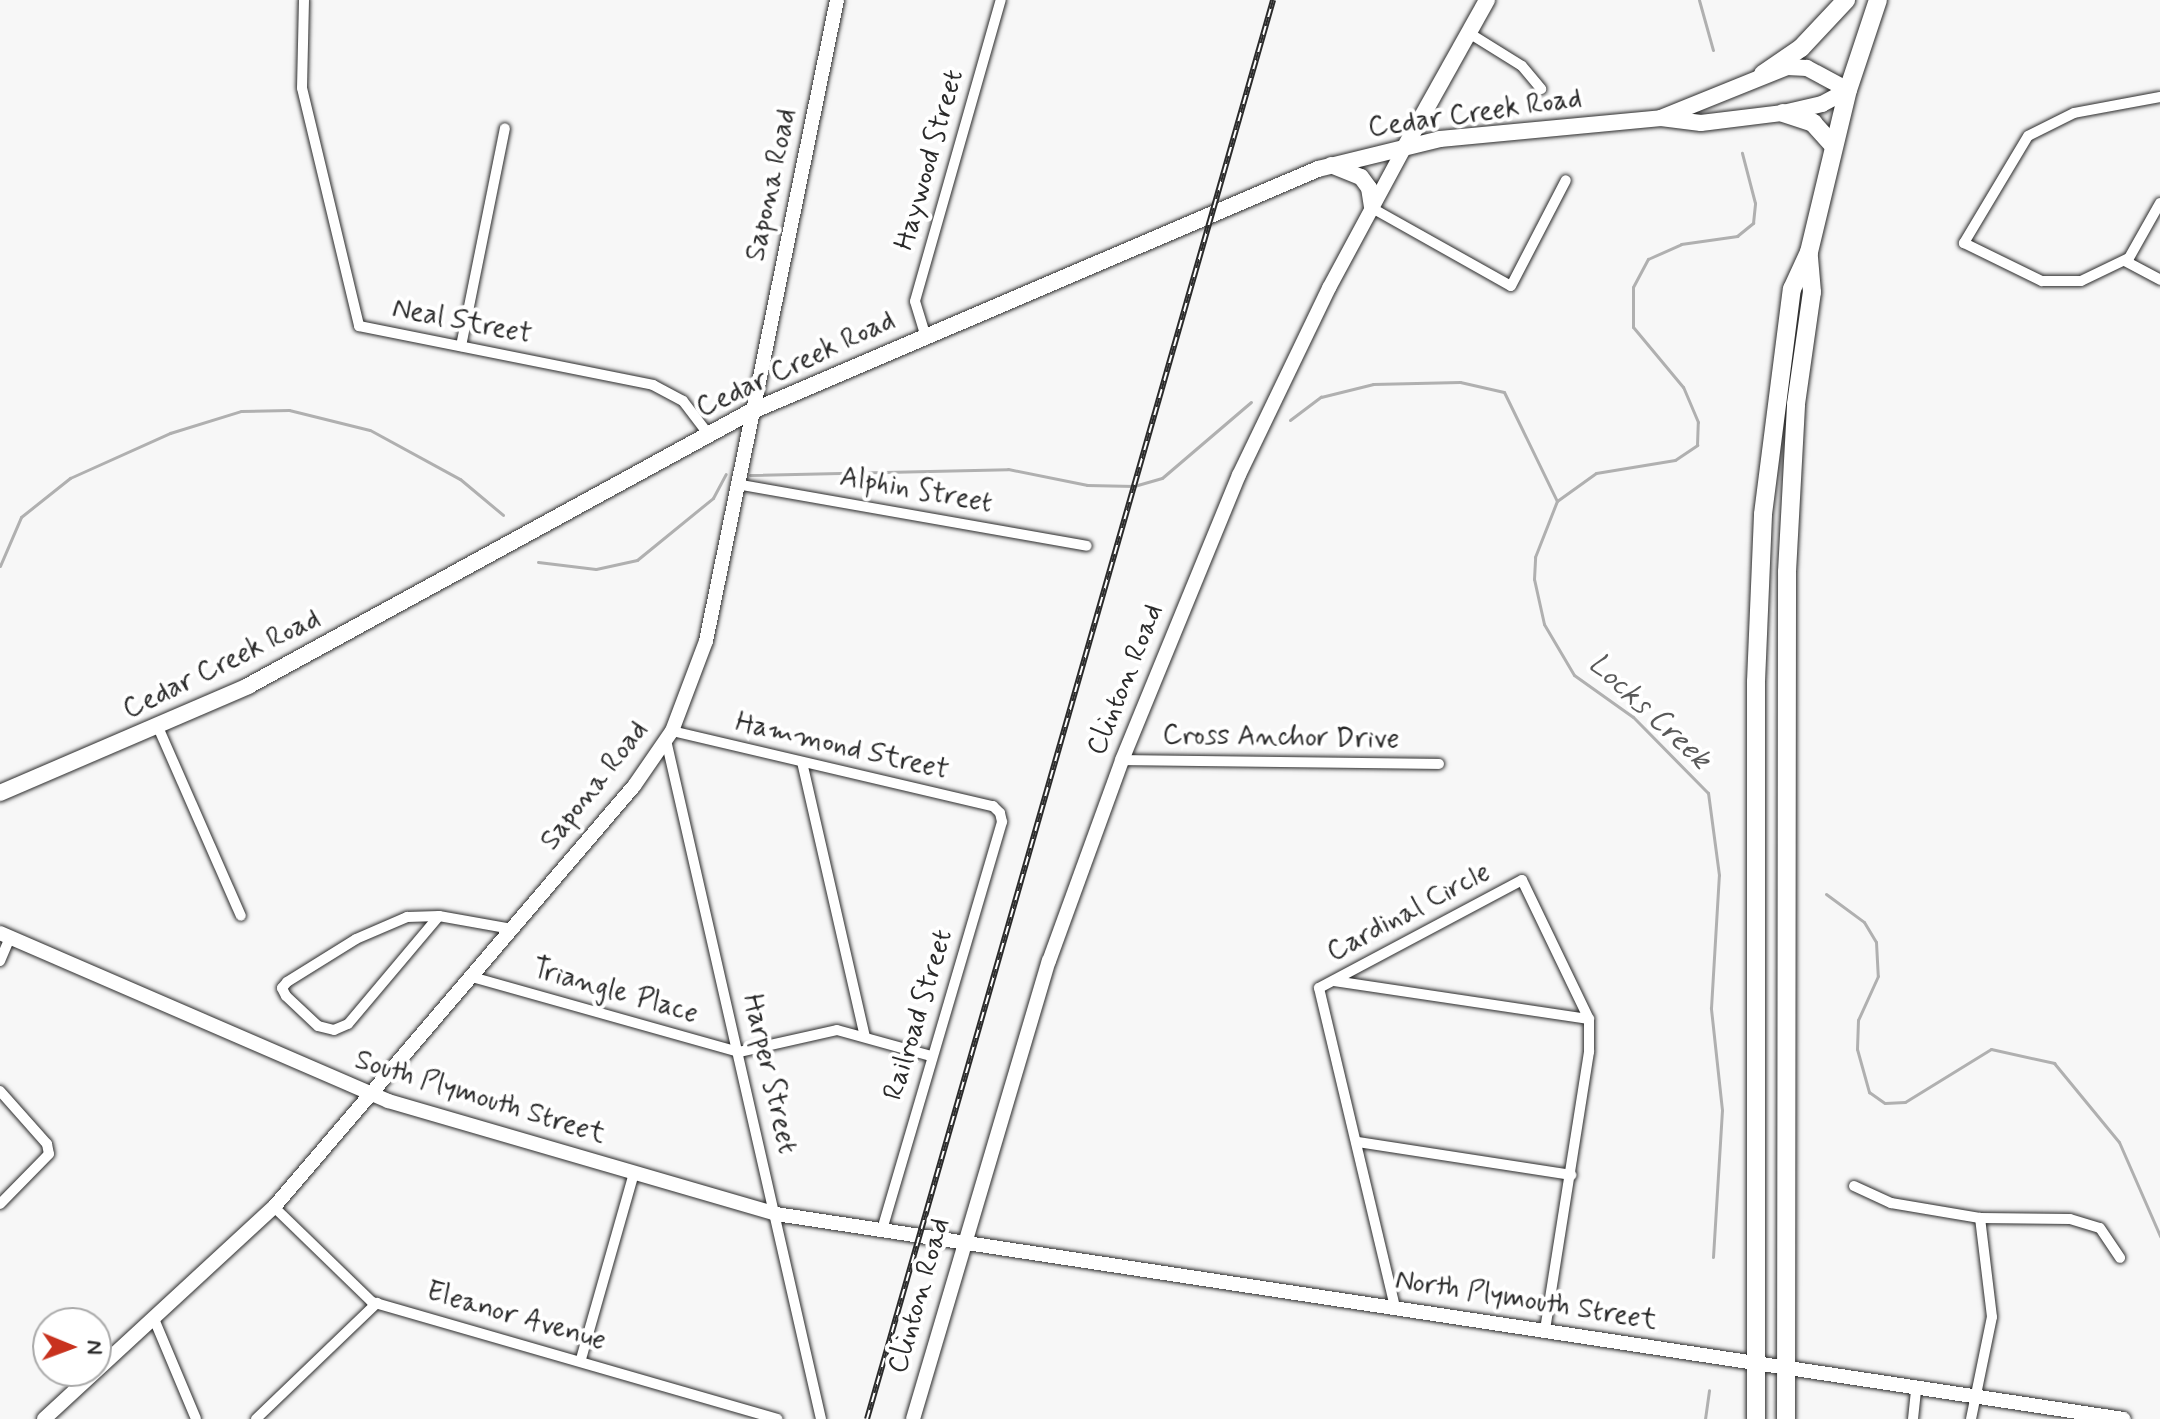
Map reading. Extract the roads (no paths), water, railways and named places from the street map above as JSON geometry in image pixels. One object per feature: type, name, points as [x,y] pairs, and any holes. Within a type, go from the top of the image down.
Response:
[{"type":"highway","points":[[1763,74],[1801,48],[1846,0]]},
{"type":"highway","points":[[1756,1419],[1759,571],[1783,345],[1792,289],[1809,252],[1848,90],[1878,0]]},
{"type":"highway","points":[[1783,113],[1813,123],[1833,145]]},
{"type":"highway","points":[[1786,1419],[1787,558],[1796,404],[1812,292],[1809,252]]},
{"type":"main road","name":"Clinton Road","points":[[1406,145],[1487,0]]},
{"type":"main road","name":"Cedar Creek Road","points":[[1661,118],[1763,74],[1801,66],[1848,90]]},
{"type":"main road","name":"Cedar Creek Road","points":[[0,793],[158,727],[279,670],[750,412],[925,334],[1331,165],[1406,145],[1661,118],[1701,123],[1783,113],[1822,104],[1848,90]]},
{"type":"main road","points":[[1331,165],[1361,177],[1369,188],[1372,208]]},
{"type":"street","name":"Neal Street","points":[[304,0],[301,13],[302,88],[359,326],[653,385],[683,401],[709,435]]},
{"type":"street","name":"Sapona Road","points":[[44,1419],[274,1207],[634,786],[669,736],[706,641],[750,412],[837,0]]},
{"type":"street","name":"Haywood Street","points":[[925,334],[915,301],[1001,0]]},
{"type":"street","points":[[1469,33],[1522,66],[1541,89]]},
{"type":"street","points":[[2160,97],[2074,113],[2036,131],[2023,141],[1964,243],[2053,283],[2096,277],[2125,261],[2144,237],[2160,203]]},
{"type":"street","points":[[461,346],[505,128]]},
{"type":"street","name":"Clinton Road","points":[[913,1419],[962,1243],[1049,961],[1122,760],[1239,475],[1406,145]]},
{"type":"street","points":[[1372,208],[1511,286],[1566,180]]},
{"type":"street","points":[[2125,261],[2160,280]]},
{"type":"street","name":"Alphin Street","points":[[736,484],[1087,546]]},
{"type":"street","points":[[158,727],[241,916]]},
{"type":"street","name":"Hammond Street","points":[[669,736],[802,762],[993,806],[1000,813]]},
{"type":"street","name":"Harper Street","points":[[669,736],[821,1419]]},
{"type":"street","name":"Cross Anchor Drive","points":[[1122,760],[1439,764]]},
{"type":"street","points":[[802,762],[865,1037]]},
{"type":"street","name":"Railroad Street","points":[[882,1230],[1002,822],[1000,813]]},
{"type":"street","name":"Cardinal Circle","points":[[1395,1307],[1319,988],[1522,880],[1589,1019],[1589,1052],[1545,1331]]},
{"type":"street","points":[[439,916],[348,1024],[334,1030],[318,1026],[286,996],[282,988],[356,939],[407,917],[439,916],[512,929]]},
{"type":"street","points":[[0,961],[5,935]]},
{"type":"street","name":"South Plymouth Street","points":[[5,935],[371,1095],[776,1214],[919,1237]]},
{"type":"street","name":"Triangle Place","points":[[472,977],[739,1052],[837,1030],[931,1056]]},
{"type":"street","points":[[1334,981],[1589,1019]]},
{"type":"street","points":[[0,1091],[47,1144],[49,1154],[0,1204]]},
{"type":"street","points":[[1358,1142],[1571,1175]]},
{"type":"street","points":[[581,1359],[634,1173]]},
{"type":"street","points":[[1854,1186],[1891,1203],[1980,1218],[2070,1219],[2100,1228],[2120,1258]]},
{"type":"street","name":"Eleanor Avenue","points":[[274,1207],[377,1303],[581,1359],[777,1419]]},
{"type":"street","points":[[1971,1419],[1992,1317],[1980,1218]]},
{"type":"street","name":"North Plymouth Street","points":[[919,1237],[2124,1419]]},
{"type":"street","points":[[256,1419],[377,1303]]},
{"type":"street","points":[[154,1319],[196,1419]]},
{"type":"street","points":[[1913,1419],[1916,1390]]},
{"type":"waterway","name":"Locks Creek","points":[[1699,0],[1713,50]]},
{"type":"waterway","name":"Locks Creek","points":[[1713,1257],[1722,1110],[1711,1008],[1719,875],[1708,793],[1633,717],[1574,675],[1544,624],[1534,579],[1535,557],[1557,501],[1596,473],[1675,460],[1697,445],[1698,422],[1683,387],[1633,327],[1633,287],[1648,259],[1681,244],[1737,236],[1753,223],[1755,203],[1742,153]]},
{"type":"waterway","points":[[1290,420],[1321,397],[1373,384],[1460,382],[1504,392],[1557,501]]},
{"type":"waterway","points":[[750,475],[1008,469],[1087,485],[1134,486],[1162,478],[1251,402]]},
{"type":"waterway","points":[[0,566],[21,517],[70,478],[170,433],[241,411],[289,410],[370,430],[460,479],[503,515]]},
{"type":"waterway","points":[[538,562],[596,569],[637,560],[713,498],[726,474]]},
{"type":"waterway","name":"Locks Creek","points":[[1826,894],[1864,922],[1876,942],[1878,976],[1858,1020],[1857,1049],[1869,1092],[1885,1103],[1905,1102],[1991,1049],[2054,1063],[2119,1142],[2160,1236]]},
{"type":"waterway","points":[[1705,1419],[1709,1390]]},
{"type":"railway","points":[[867,1419],[1273,0]]}]
